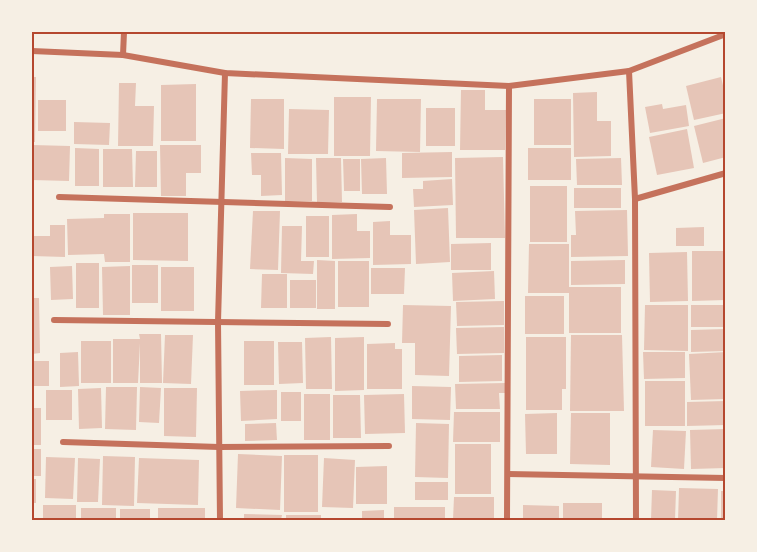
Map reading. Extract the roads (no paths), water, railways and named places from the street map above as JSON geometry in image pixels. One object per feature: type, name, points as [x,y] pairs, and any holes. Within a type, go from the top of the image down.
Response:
[{"type":"street","points":[[123,55],[124,32]]},
{"type":"street","points":[[32,51],[123,55],[225,74],[508,86],[629,71],[726,34]]},
{"type":"street","points":[[629,71],[635,199],[636,520]]},
{"type":"street","points":[[220,520],[218,322],[225,74]]},
{"type":"street","points":[[507,520],[508,86]]},
{"type":"street","points":[[635,199],[726,173]]},
{"type":"street","points":[[59,197],[390,207]]},
{"type":"street","points":[[54,320],[388,324]]},
{"type":"street","points":[[63,442],[219,447],[389,446]]},
{"type":"street","points":[[508,474],[726,478]]}]
